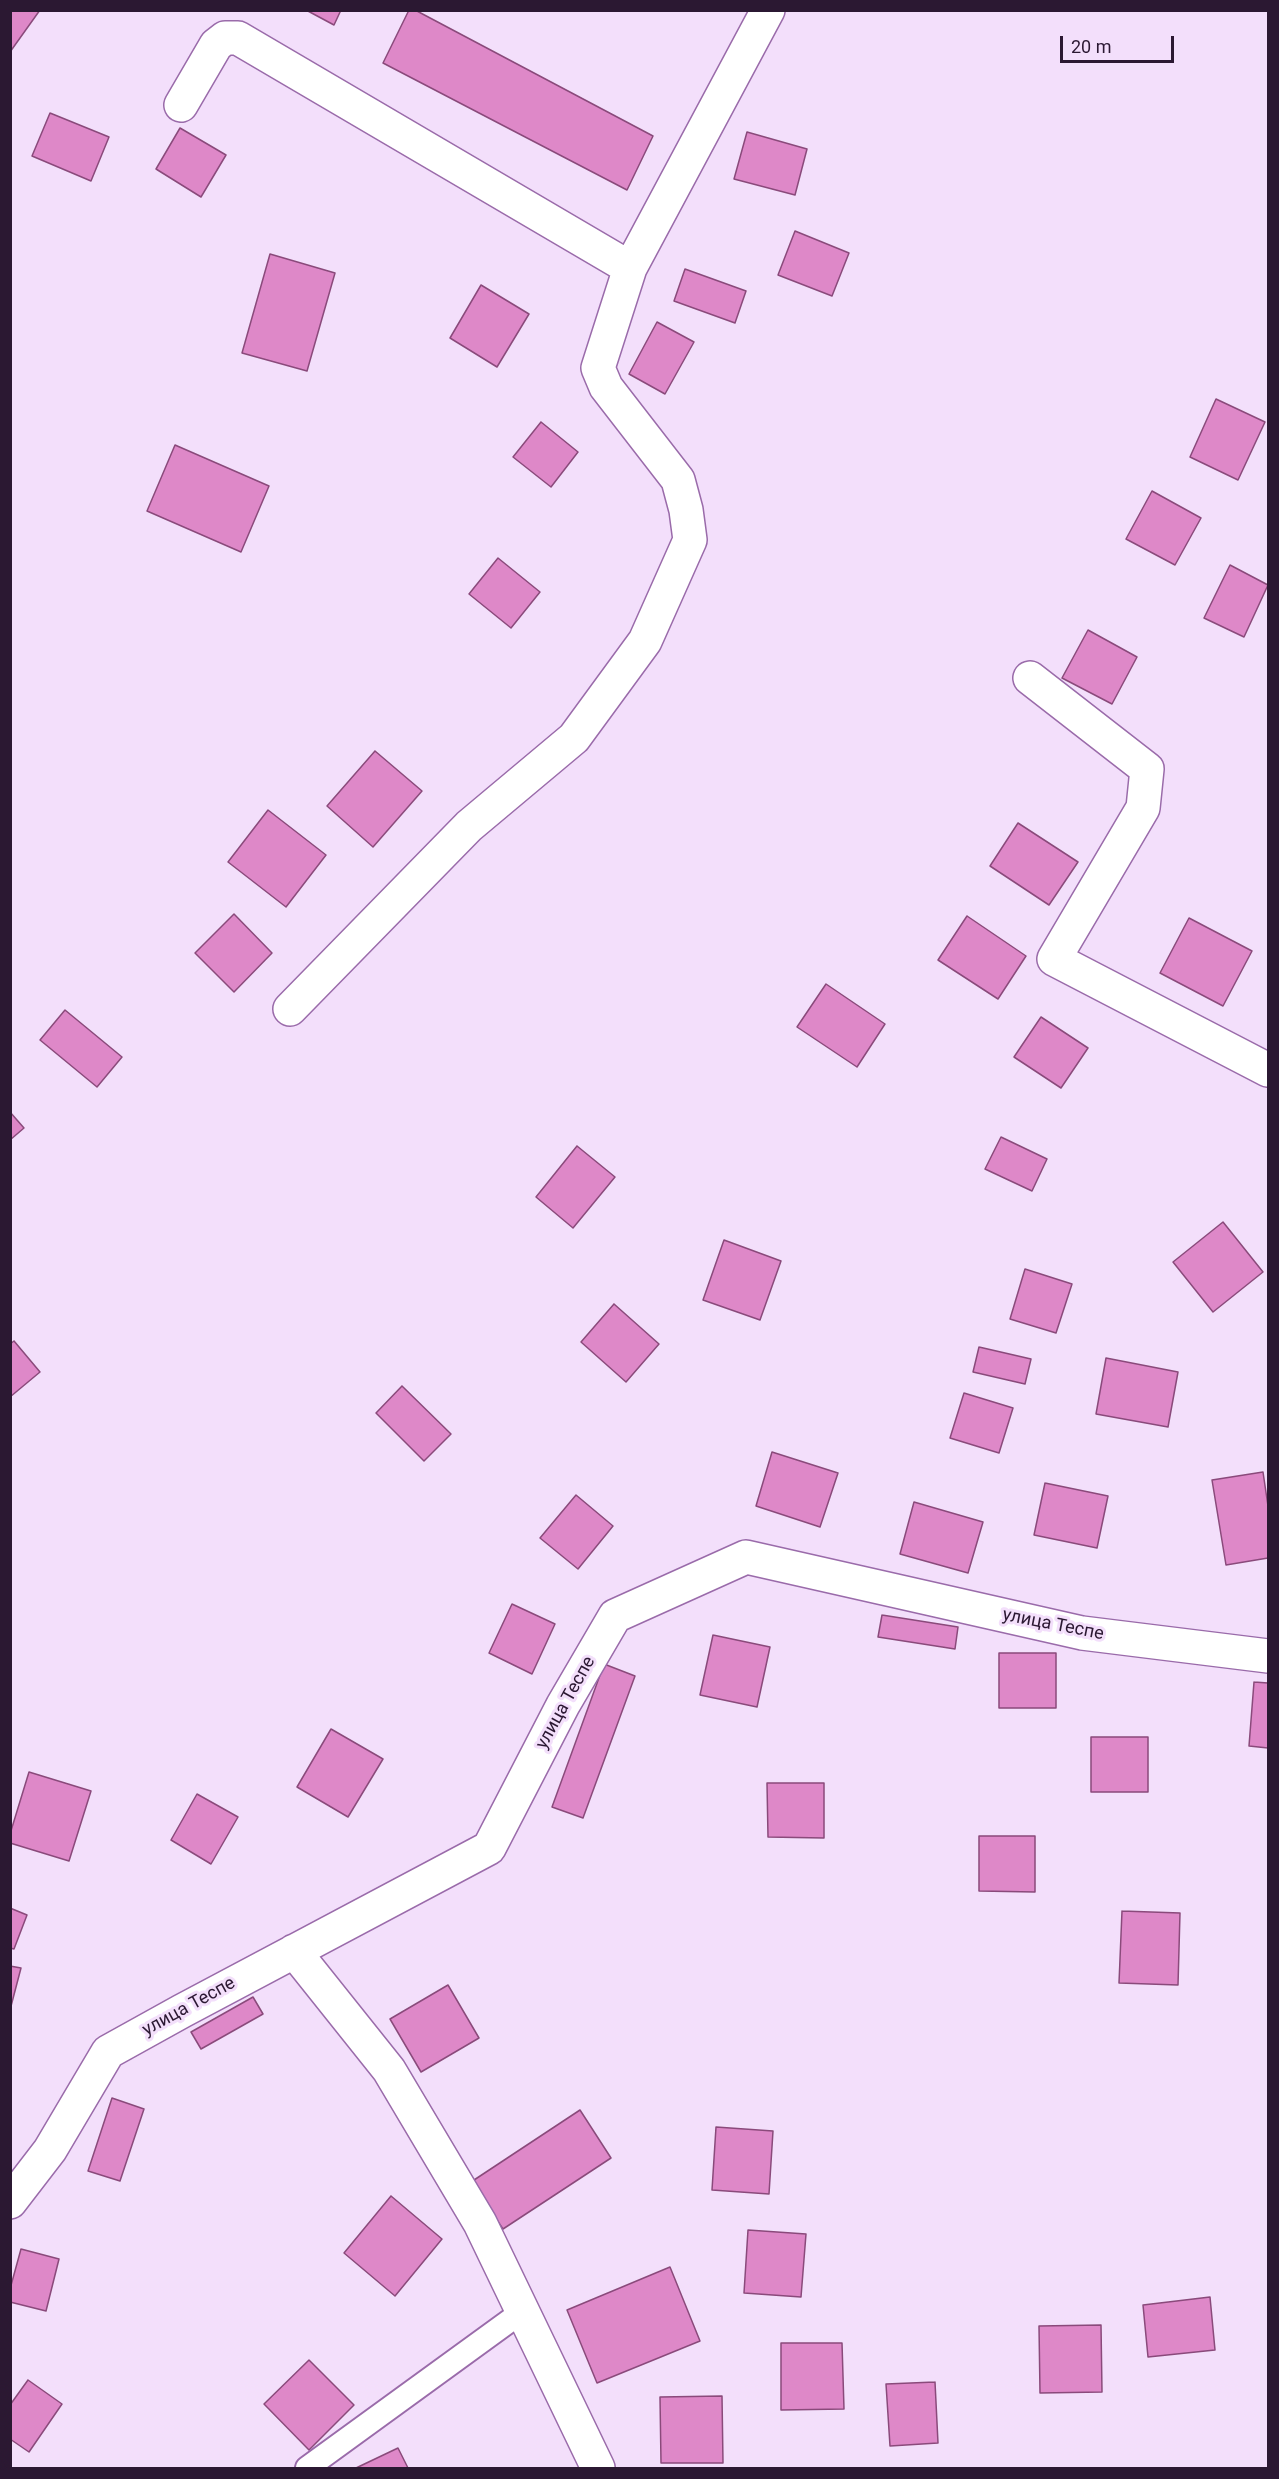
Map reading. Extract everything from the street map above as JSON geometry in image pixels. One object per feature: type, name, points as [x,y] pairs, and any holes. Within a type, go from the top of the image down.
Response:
[{"type":"street","points":[[290,1009],[469,826],[574,738],[645,641],[690,540],[686,510],[678,480],[606,387],[598,368],[630,268],[768,10]]},
{"type":"street","points":[[181,105],[216,45],[225,38],[238,38],[630,268]]},
{"type":"street","points":[[1030,678],[1147,769],[1143,808],[1054,959],[1269,1070]]},
{"type":"street","name":"улица Теспе","points":[[10,2202],[50,2150],[108,2052],[489,1848],[563,1705],[615,1616],[746,1557],[1082,1633],[1269,1656]]},
{"type":"street","points":[[294,1951],[389,2070],[480,2223],[598,2469]]},
{"type":"lane","points":[[307,2469],[523,2312]]},
{"type":"building","points":[[10,10],[40,10],[10,52]]},
{"type":"building","points":[[306,10],[341,10],[334,25]]},
{"type":"building","points":[[409,10],[415,10],[653,136],[627,190],[383,63]]},
{"type":"building","points":[[50,113],[109,137],[91,181],[32,156]]},
{"type":"building","points":[[180,128],[226,155],[201,197],[156,169]]},
{"type":"building","points":[[747,132],[807,149],[795,195],[734,179]]},
{"type":"building","points":[[795,231],[849,253],[832,296],[778,275]]},
{"type":"building","points":[[270,254],[335,273],[307,371],[242,353]]},
{"type":"building","points":[[685,269],[746,291],[735,323],[674,301]]},
{"type":"building","points":[[481,285],[529,314],[497,367],[450,338]]},
{"type":"building","points":[[657,322],[694,342],[665,394],[629,374]]},
{"type":"building","points":[[1216,399],[1265,422],[1238,480],[1190,457]]},
{"type":"building","points":[[541,422],[578,452],[551,487],[513,457]]},
{"type":"building","points":[[175,445],[269,486],[241,552],[147,511]]},
{"type":"building","points":[[1152,491],[1201,518],[1175,565],[1126,539]]},
{"type":"building","points":[[498,558],[540,592],[511,628],[469,594]]},
{"type":"building","points":[[1230,565],[1268,585],[1244,637],[1204,618]]},
{"type":"building","points":[[1088,630],[1137,657],[1112,704],[1062,678]]},
{"type":"building","points":[[375,751],[422,791],[373,847],[327,806]]},
{"type":"building","points":[[268,810],[326,855],[286,907],[228,862]]},
{"type":"building","points":[[1018,823],[1078,862],[1049,905],[990,866]]},
{"type":"building","points":[[234,914],[272,953],[234,992],[195,953]]},
{"type":"building","points":[[967,916],[1026,956],[998,999],[938,960]]},
{"type":"building","points":[[1189,918],[1252,951],[1223,1006],[1160,973]]},
{"type":"building","points":[[826,984],[885,1024],[857,1067],[797,1027]]},
{"type":"building","points":[[65,1010],[122,1057],[97,1087],[40,1040]]},
{"type":"building","points":[[1041,1017],[1088,1048],[1061,1088],[1014,1057]]},
{"type":"building","points":[[10,1112],[24,1128],[10,1140]]},
{"type":"building","points":[[1001,1137],[1047,1159],[1032,1191],[985,1169]]},
{"type":"building","points":[[577,1146],[615,1177],[573,1228],[536,1197]]},
{"type":"building","points":[[1223,1222],[1263,1272],[1213,1312],[1173,1262]]},
{"type":"building","points":[[724,1240],[781,1261],[760,1320],[703,1300]]},
{"type":"building","points":[[1025,1269],[1072,1284],[1056,1333],[1010,1319]]},
{"type":"building","points":[[614,1304],[659,1344],[626,1382],[581,1342]]},
{"type":"building","points":[[14,1341],[40,1372],[10,1397],[10,1344]]},
{"type":"building","points":[[979,1347],[1031,1359],[1025,1384],[973,1372]]},
{"type":"building","points":[[1106,1358],[1178,1372],[1168,1427],[1096,1414]]},
{"type":"building","points":[[402,1386],[451,1434],[424,1461],[376,1413]]},
{"type":"building","points":[[964,1393],[1013,1408],[999,1453],[950,1438]]},
{"type":"building","points":[[772,1452],[838,1473],[820,1527],[756,1506]]},
{"type":"building","points":[[1263,1472],[1268,1506],[1268,1558],[1226,1565],[1212,1480]]},
{"type":"building","points":[[1045,1483],[1108,1496],[1097,1548],[1034,1535]]},
{"type":"building","points":[[576,1495],[613,1526],[578,1569],[540,1538]]},
{"type":"building","points":[[914,1502],[983,1522],[968,1573],[900,1554]]},
{"type":"building","points":[[512,1604],[555,1624],[532,1674],[489,1653]]},
{"type":"building","points":[[882,1615],[958,1627],[955,1649],[878,1637]]},
{"type":"building","points":[[713,1635],[770,1647],[757,1707],[700,1695]]},
{"type":"building","points":[[999,1653],[1056,1653],[1056,1708],[999,1708]]},
{"type":"building","points":[[604,1664],[635,1676],[583,1818],[552,1807]]},
{"type":"building","points":[[1254,1682],[1268,1683],[1268,1748],[1249,1746]]},
{"type":"building","points":[[331,1729],[383,1759],[348,1817],[297,1787]]},
{"type":"building","points":[[1091,1737],[1148,1737],[1148,1792],[1091,1792]]},
{"type":"building","points":[[29,1772],[91,1791],[69,1861],[10,1843],[10,1834]]},
{"type":"building","points":[[767,1783],[824,1783],[824,1838],[768,1837]]},
{"type":"building","points":[[197,1794],[238,1817],[211,1864],[171,1840]]},
{"type":"building","points":[[979,1836],[1035,1836],[1035,1892],[979,1891]]},
{"type":"building","points":[[10,1908],[27,1915],[14,1949],[10,1948]]},
{"type":"building","points":[[1122,1911],[1180,1913],[1178,1985],[1119,1983]]},
{"type":"building","points":[[10,1966],[21,1968],[10,2010]]},
{"type":"building","points":[[448,1985],[479,2038],[421,2072],[390,2019]]},
{"type":"building","points":[[253,1997],[263,2014],[201,2049],[191,2032]]},
{"type":"building","points":[[112,2098],[144,2109],[120,2181],[88,2171]]},
{"type":"building","points":[[580,2110],[611,2158],[503,2229],[471,2182]]},
{"type":"building","points":[[716,2127],[773,2131],[769,2194],[712,2190]]},
{"type":"building","points":[[391,2196],[442,2239],[395,2296],[344,2253]]},
{"type":"building","points":[[748,2230],[806,2234],[801,2297],[744,2293]]},
{"type":"building","points":[[21,2249],[59,2259],[46,2311],[10,2302],[10,2289]]},
{"type":"building","points":[[670,2267],[700,2341],[597,2383],[567,2310]]},
{"type":"building","points":[[1210,2297],[1215,2350],[1148,2357],[1143,2305]]},
{"type":"building","points":[[1101,2325],[1102,2392],[1040,2393],[1039,2326]]},
{"type":"building","points":[[781,2343],[842,2343],[844,2409],[781,2410]]},
{"type":"building","points":[[309,2360],[354,2405],[309,2450],[264,2404]]},
{"type":"building","points":[[28,2380],[62,2404],[29,2452],[10,2439],[10,2405]]},
{"type":"building","points":[[935,2382],[938,2443],[890,2446],[886,2384]]},
{"type":"building","points":[[722,2396],[723,2463],[661,2463],[660,2397]]},
{"type":"building","points":[[398,2448],[408,2468],[356,2468]]}]
